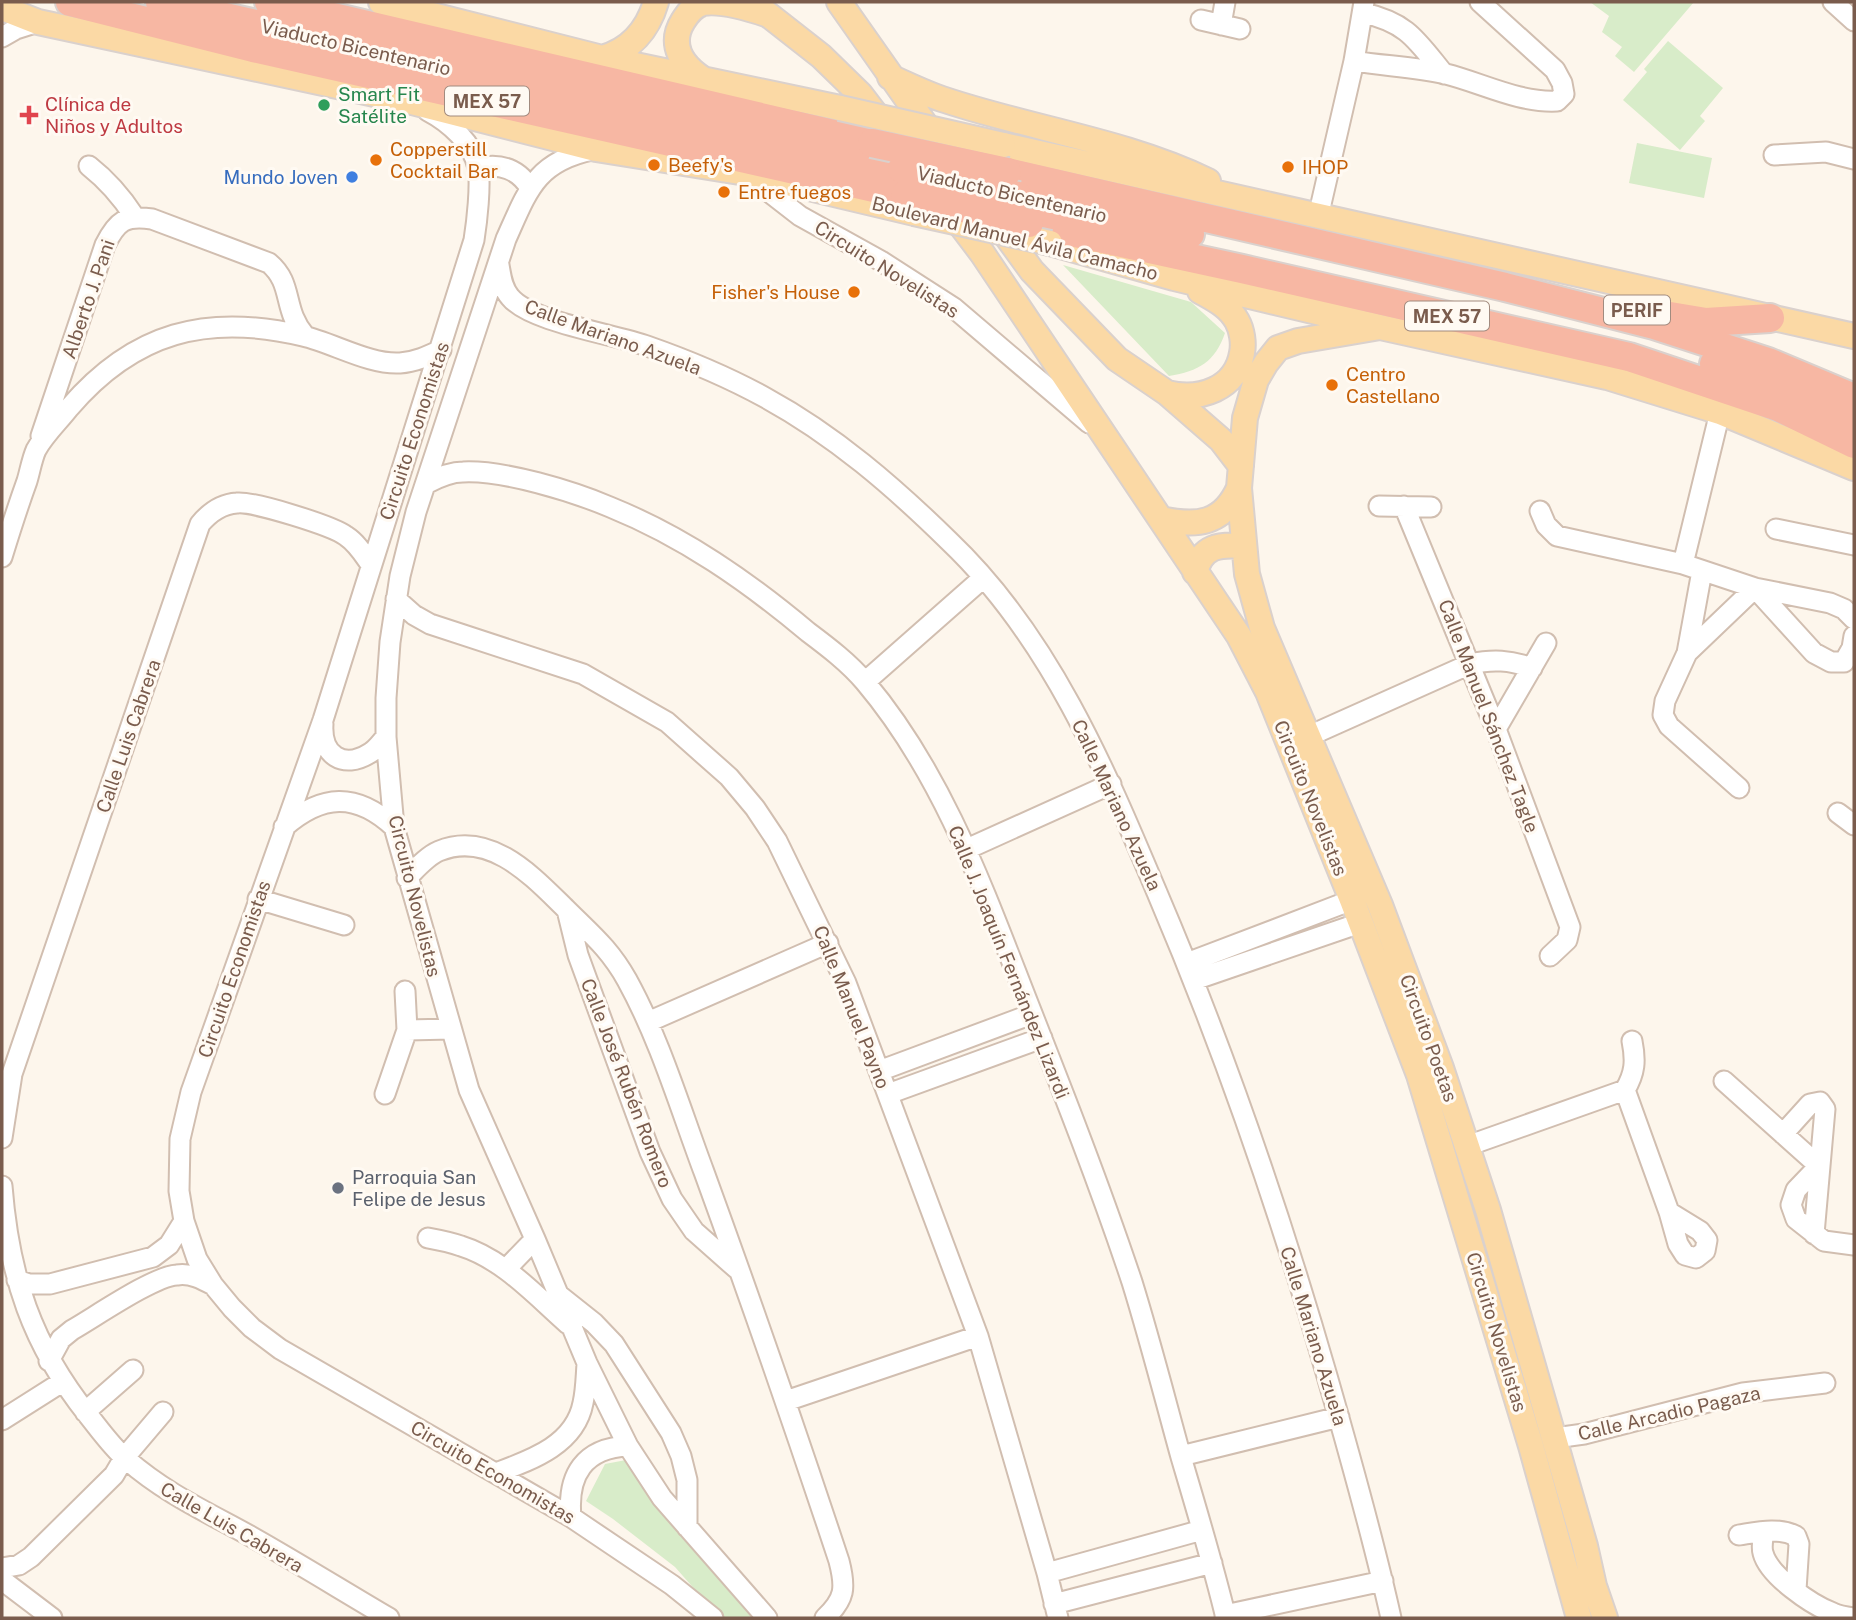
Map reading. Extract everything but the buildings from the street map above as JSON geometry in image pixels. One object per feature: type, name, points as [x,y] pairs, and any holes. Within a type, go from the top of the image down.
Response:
[{"type":"highway","name":"Boulevard Manuel Ávila Camacho","points":[[70,2],[910,204],[1029,223],[1629,357],[1778,407],[1854,444]]},
{"type":"highway","name":"Viaducto Bicentenario","points":[[160,2],[735,134],[892,166],[1009,171],[1480,298],[1646,338],[1779,388],[1854,421]]},
{"type":"highway","name":"MEX 57","points":[[270,2],[1505,287],[1654,325],[1768,362],[1854,398]]},
{"type":"highway","name":"PERIF","points":[[1505,287],[1706,322],[1770,318]]},
{"type":"main road","points":[[381,2],[706,82],[841,108],[1009,171],[1250,201],[1854,336]]},
{"type":"main road","points":[[602,58],[619,52],[634,41],[649,21],[656,2]]},
{"type":"main road","points":[[706,82],[688,70],[679,55],[676,42],[680,26],[689,11],[704,3],[719,2],[760,8],[821,56],[860,94],[982,253],[1099,431]]},
{"type":"main road","points":[[839,2],[1032,271],[1117,359],[1167,393],[1221,440],[1240,477],[1231,503],[1209,520],[1190,524],[1161,519]]},
{"type":"main road","name":"Boulevard Manuel Ávila Camacho","points":[[2,8],[38,22],[412,102],[596,149],[746,173],[910,204],[1174,278],[1607,377],[1720,412],[1854,468]]},
{"type":"main road","points":[[890,76],[944,100],[1174,165],[1250,201]]},
{"type":"main road","points":[[1167,393],[1188,397],[1223,385],[1236,372],[1243,348],[1238,322],[1228,310],[1217,300],[1174,278]]},
{"type":"main road","name":"Circuito Poetas","points":[[1380,327],[1298,341],[1278,348],[1255,380],[1249,399],[1240,477],[1247,574],[1262,628],[1381,905],[1441,1068],[1488,1210],[1605,1618]]},
{"type":"main road","name":"Circuito Novelistas","points":[[1099,431],[1239,636],[1268,692],[1419,1075],[1531,1446],[1579,1618]]},
{"type":"main road","points":[[1195,572],[1203,554],[1213,547],[1243,546]]},
{"type":"street","points":[[1200,20],[1231,27],[1225,2]]},
{"type":"street","points":[[1354,61],[1444,74],[1543,102],[1557,101],[1563,94],[1562,83],[1555,70],[1480,2]]},
{"type":"street","points":[[1833,2],[1853,18]]},
{"type":"street","points":[[1318,217],[1364,8],[1400,25],[1413,36],[1444,74]]},
{"type":"street","points":[[2,37],[38,22]]},
{"type":"street","points":[[412,102],[441,118],[463,139],[478,169],[488,166],[506,168],[523,177],[530,188]]},
{"type":"street","name":"Circuito Novelistas","points":[[596,149],[568,155],[553,163],[530,188],[506,239],[407,543],[390,642],[386,737],[394,827],[469,1090],[587,1363],[628,1446],[662,1498],[767,1618]]},
{"type":"street","points":[[1774,155],[1826,152],[1852,155]]},
{"type":"street","points":[[89,166],[114,188],[134,216],[152,219],[269,263],[280,272],[285,283],[290,312],[304,336]]},
{"type":"street","name":"Circuito Economistas","points":[[478,169],[474,240],[323,720],[191,1092],[178,1157],[178,1191],[184,1221],[197,1259],[213,1285],[252,1328],[280,1349],[571,1517],[672,1585],[713,1618]]},
{"type":"street","name":"Circuito Novelistas","points":[[746,173],[800,216],[881,261],[954,308],[1099,431]]},
{"type":"street","name":"Alberto J. Pani","points":[[2,557],[105,245],[115,226],[134,216]]},
{"type":"street","name":"Calle Mariano Azuela","points":[[499,265],[502,282],[509,296],[523,308],[676,357],[777,405],[841,446],[952,543],[1022,625],[1056,678],[1111,784],[1191,971],[1237,1093],[1299,1281],[1339,1417],[1391,1618]]},
{"type":"street","points":[[37,450],[82,393],[115,364],[150,343],[187,330],[226,326],[265,329],[304,336],[383,362],[414,361],[441,351]]},
{"type":"street","points":[[1683,564],[1720,412]]},
{"type":"street","name":"Calle J. Joaquín Fernández Lizardi","points":[[428,483],[445,474],[463,472],[488,473],[555,488],[621,511],[688,544],[725,567],[849,665],[865,682],[918,757],[967,849],[1042,1038],[1132,1283],[1225,1616]]},
{"type":"street","name":"Calle Luis Cabrera","points":[[2,1138],[12,1074],[200,524],[210,512],[222,506],[252,504],[337,530],[354,542],[371,565]]},
{"type":"street","points":[[1379,506],[1431,506]]},
{"type":"street","name":"Calle Manuel Sánchez Tagle","points":[[1404,506],[1496,729],[1570,928],[1567,940],[1550,956]]},
{"type":"street","points":[[1541,511],[1546,525],[1557,536],[1683,564],[1755,588],[1830,603],[1844,609],[1854,619]]},
{"type":"street","points":[[1776,529],[1854,545]]},
{"type":"street","points":[[1702,571],[1687,653],[1665,701],[1663,715],[1669,726],[1739,788]]},
{"type":"street","points":[[865,682],[983,578]]},
{"type":"street","points":[[1755,588],[1814,653],[1831,662],[1844,662],[1852,648],[1854,636]]},
{"type":"street","points":[[1687,653],[1755,588]]},
{"type":"street","name":"Calle Manuel Payno","points":[[396,599],[430,624],[583,674],[667,722],[729,777],[755,808],[777,841],[846,983],[978,1336],[1056,1611]]},
{"type":"street","points":[[1496,729],[1546,643]]},
{"type":"street","points":[[1309,736],[1470,663],[1491,659],[1512,661],[1532,668]]},
{"type":"street","points":[[323,720],[325,747],[340,759],[354,759],[370,753],[386,737]]},
{"type":"street","points":[[967,849],[1111,784]]},
{"type":"street","points":[[284,827],[312,807],[325,802],[338,802],[355,803],[370,808],[394,827]]},
{"type":"street","points":[[1838,813],[1854,825]]},
{"type":"street","name":"Calle José Rubén Romero","points":[[407,878],[439,851],[461,847],[484,849],[509,859],[528,872],[591,930],[608,949],[627,979],[648,1022],[741,1272],[845,1582],[839,1604],[825,1618]]},
{"type":"street","points":[[258,899],[344,925]]},
{"type":"street","name":"Calle José Rubén Romero","points":[[567,910],[578,955],[650,1152],[672,1199],[694,1231],[741,1272]]},
{"type":"street","points":[[1191,971],[1356,911]]},
{"type":"street","points":[[648,1022],[828,943]]},
{"type":"street","points":[[385,1094],[407,1030],[405,992]]},
{"type":"street","points":[[879,1071],[1032,1014]]},
{"type":"street","points":[[407,1030],[450,1029]]},
{"type":"street","points":[[888,1094],[1042,1038]]},
{"type":"street","points":[[1632,1041],[1636,1062],[1629,1084],[1678,1244],[1685,1255],[1696,1258],[1705,1251],[1707,1240],[1700,1231],[1670,1212]]},
{"type":"street","points":[[1724,1082],[1819,1166]]},
{"type":"street","points":[[1466,1146],[1629,1084]]},
{"type":"street","points":[[1783,1134],[1810,1104],[1820,1102],[1825,1109],[1814,1234],[1824,1241],[1854,1245]]},
{"type":"street","name":"Calle Luis Cabrera","points":[[2,1186],[4,1215],[17,1280],[35,1334],[62,1382],[124,1458],[183,1502],[252,1537],[389,1618]]},
{"type":"street","points":[[17,1280],[29,1284],[50,1284],[153,1257],[169,1245],[184,1221]]},
{"type":"street","points":[[428,1238],[462,1246],[506,1269],[571,1326]]},
{"type":"street","points":[[506,1269],[535,1239]]},
{"type":"street","points":[[49,1361],[61,1339],[72,1330],[152,1283],[170,1276],[183,1275],[197,1277],[213,1285]]},
{"type":"street","points":[[559,1296],[594,1323],[614,1344],[671,1433],[687,1480],[687,1527]]},
{"type":"street","points":[[786,1401],[978,1336]]},
{"type":"street","points":[[496,1474],[532,1460],[562,1440],[583,1406],[587,1363]]},
{"type":"street","points":[[85,1412],[134,1370]]},
{"type":"street","points":[[2,1419],[62,1382]]},
{"type":"street","name":"Calle Arcadio Pagaza","points":[[1555,1438],[1584,1434],[1743,1393],[1825,1383]]},
{"type":"street","points":[[2,1568],[19,1565],[32,1558],[114,1475],[124,1458],[163,1412]]},
{"type":"street","points":[[1181,1456],[1339,1417]]},
{"type":"street","points":[[571,1517],[571,1490],[586,1461],[595,1452],[609,1447],[628,1446]]},
{"type":"street","points":[[1047,1573],[1202,1530]]},
{"type":"street","points":[[1739,1535],[1787,1531],[1796,1536],[1799,1544],[1797,1590]]},
{"type":"street","points":[[1764,1532],[1762,1552],[1776,1575],[1815,1604],[1835,1614],[1854,1618]]},
{"type":"street","points":[[1056,1611],[1212,1563]]},
{"type":"street","points":[[2,1580],[52,1618]]},
{"type":"street","points":[[1225,1616],[1383,1581]]},
{"type":"green space","points":[[1590,2],[1694,2],[1634,72],[1615,56],[1622,47],[1602,32],[1609,16]]},
{"type":"green space","points":[[1668,41],[1723,88],[1700,116],[1705,121],[1680,150],[1623,100],[1647,72],[1644,69]]},
{"type":"green space","points":[[1637,143],[1712,158],[1704,198],[1629,183]]},
{"type":"green space","points":[[1063,265],[1191,302],[1225,333],[1221,343],[1204,364],[1169,376]]},
{"type":"green space","points":[[626,1460],[762,1618],[720,1618],[675,1567],[586,1501],[605,1464]]},
{"type":"place","name":"Smart Fit Satélite","points":[[324,105]]},
{"type":"place","name":"Clínica de Niños y Adultos","points":[[29,115]]},
{"type":"place","name":"Copperstill Cocktail Bar","points":[[376,160]]},
{"type":"place","name":"Beefy's","points":[[654,165]]},
{"type":"place","name":"IHOP","points":[[1288,167]]},
{"type":"place","name":"Mundo Joven","points":[[352,177]]},
{"type":"place","name":"Entre fuegos","points":[[724,192]]},
{"type":"place","name":"Fisher's House","points":[[854,292]]},
{"type":"place","name":"Centro Castellano","points":[[1332,385]]},
{"type":"place","name":"Parroquia San Felipe de Jesus","points":[[338,1188]]}]
